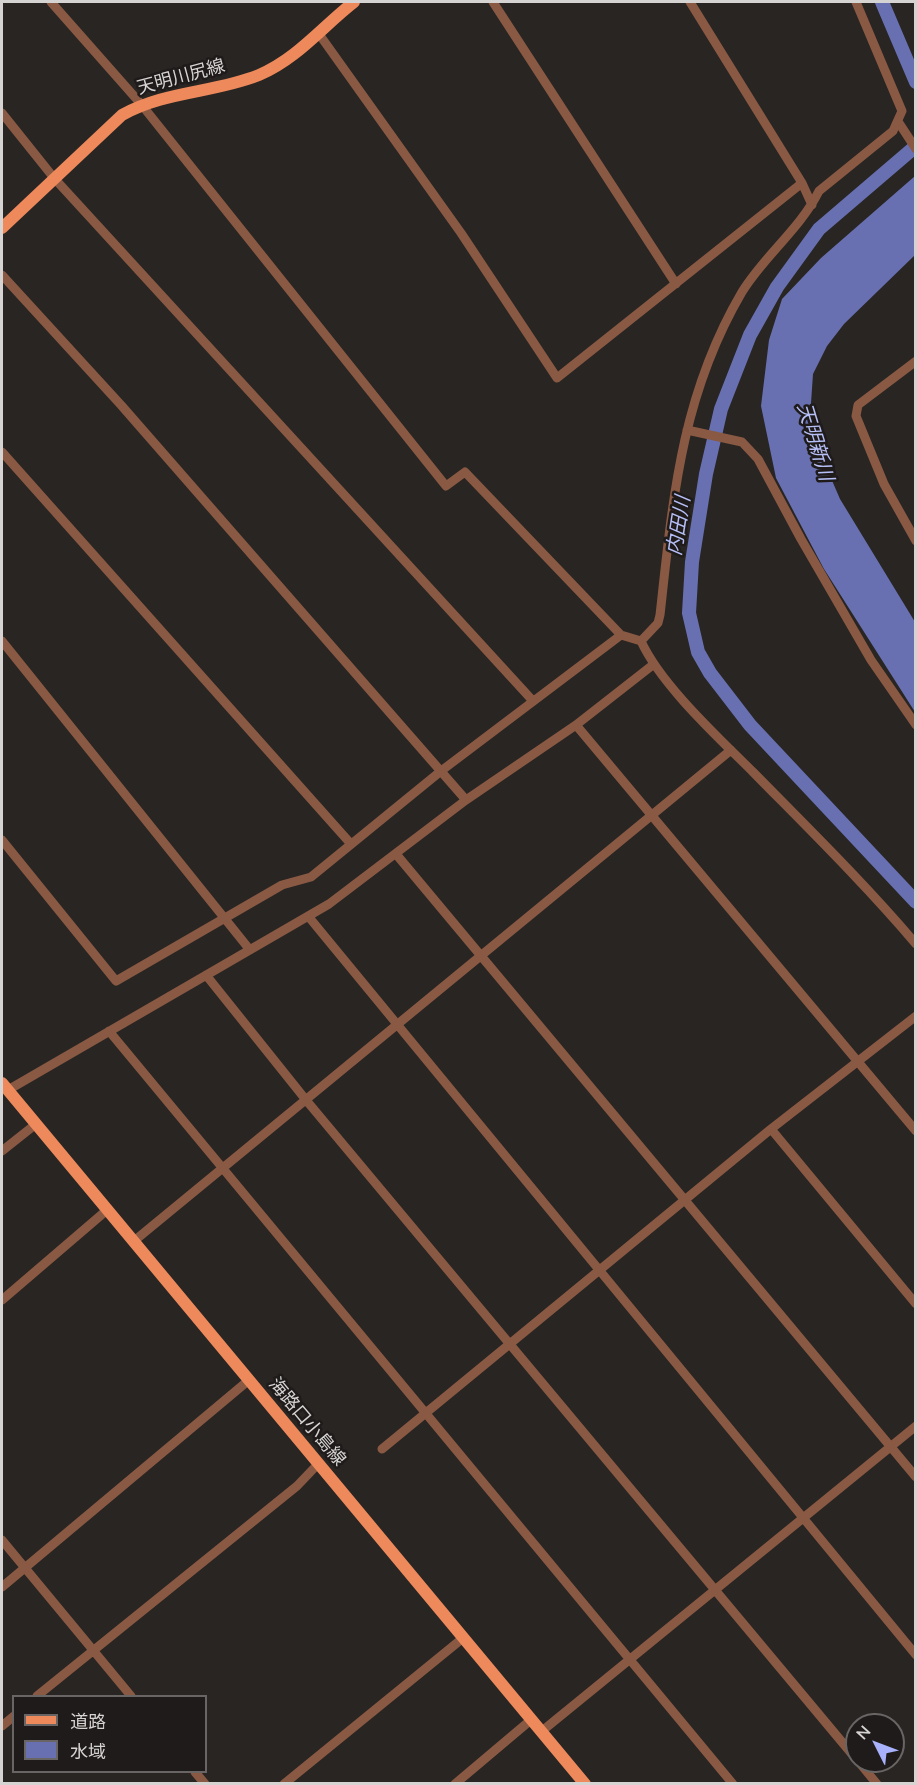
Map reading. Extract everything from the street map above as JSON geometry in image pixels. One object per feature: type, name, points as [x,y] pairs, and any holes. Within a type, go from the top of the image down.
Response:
[{"type":"main road","name":"天明川尻線","points":[[2,228],[111,124],[141,105],[259,75],[300,50],[354,2]]},
{"type":"main road","name":"海路口小島線","points":[[5,1087],[585,1784]]},
{"type":"street","points":[[51,2],[141,105],[446,486],[465,472],[621,635],[641,641],[654,664],[731,750],[825,845],[915,944]]},
{"type":"street","points":[[493,2],[676,284]]},
{"type":"street","points":[[690,2],[802,183],[812,205]]},
{"type":"street","points":[[856,2],[902,111],[901,125],[915,148]]},
{"type":"street","points":[[319,34],[461,233],[557,378],[802,183]]},
{"type":"street","points":[[2,113],[54,178],[533,701]]},
{"type":"street","points":[[641,641],[658,623],[660,615],[675,484],[702,375],[733,309],[756,271],[812,205],[819,191],[901,125]]},
{"type":"street","points":[[2,275],[129,414],[466,800]]},
{"type":"street","points":[[915,361],[858,405],[856,416],[884,484],[915,541]]},
{"type":"street","points":[[687,430],[742,442],[759,459],[801,539],[871,660],[915,725]]},
{"type":"street","points":[[2,452],[351,844]]},
{"type":"street","points":[[2,840],[116,981],[282,885],[311,877],[441,771],[621,635]]},
{"type":"street","points":[[2,641],[250,950]]},
{"type":"street","points":[[5,1087],[109,1031],[329,904],[466,800],[576,724],[654,664]]},
{"type":"street","points":[[576,724],[915,1131]]},
{"type":"street","points":[[134,1241],[731,750]]},
{"type":"street","points":[[396,854],[915,1477]]},
{"type":"street","points":[[308,916],[396,1027],[915,1655]]},
{"type":"street","points":[[206,975],[306,1100],[511,1342],[845,1744]]},
{"type":"street","points":[[382,1449],[771,1129],[858,1064],[915,1016]]},
{"type":"street","points":[[109,1031],[733,1784]]},
{"type":"street","points":[[2,1151],[36,1124]]},
{"type":"street","points":[[771,1129],[915,1304]]},
{"type":"street","points":[[2,1300],[107,1210]]},
{"type":"street","points":[[2,1587],[249,1380]]},
{"type":"street","points":[[542,1731],[915,1426]]},
{"type":"street","points":[[39,1695],[297,1486],[318,1464]]},
{"type":"street","points":[[2,1540],[130,1695]]},
{"type":"street","points":[[284,1784],[463,1638]]},
{"type":"street","points":[[455,1784],[532,1719]]},
{"type":"water","name":"天明新川","points":[[915,176],[915,255],[844,324],[827,346],[813,374],[811,403],[818,448],[840,499],[915,622],[915,712],[824,569],[776,478],[761,406],[769,340],[782,299],[821,258]]},
{"type":"waterway","name":"内田川","points":[[882,2],[916,82]]},
{"type":"waterway","name":"内田川","points":[[916,146],[819,229],[777,287],[750,335],[721,409],[706,474],[692,562],[689,613],[698,652],[710,673],[750,725],[916,902]]}]
